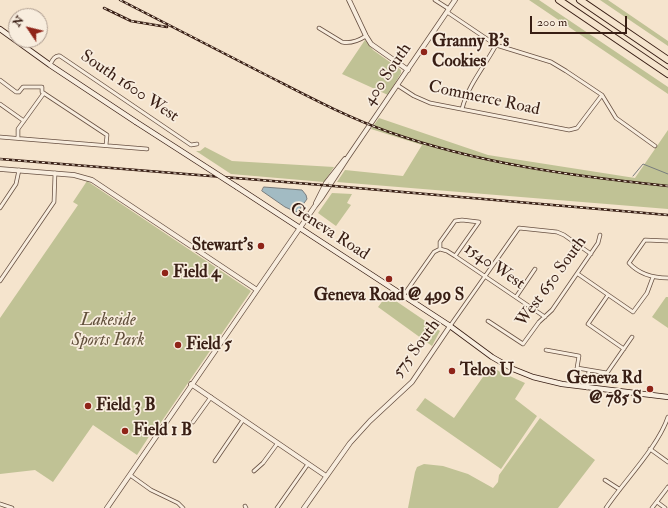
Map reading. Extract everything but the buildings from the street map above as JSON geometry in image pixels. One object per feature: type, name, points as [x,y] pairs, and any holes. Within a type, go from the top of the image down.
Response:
[{"type":"highway","points":[[559,0],[668,74]]},
{"type":"highway","points":[[580,0],[668,60]]},
{"type":"main road","name":"Geneva Road","points":[[0,29],[136,122],[450,326],[492,357],[516,371],[554,383],[668,397]]},
{"type":"street","points":[[349,0],[366,36],[375,48],[408,70]]},
{"type":"street","points":[[436,0],[496,44],[551,62],[566,71],[602,95],[616,118],[655,146]]},
{"type":"street","name":"400 South","points":[[107,508],[191,384],[322,197],[455,0]]},
{"type":"street","points":[[319,28],[346,43],[366,36]]},
{"type":"street","points":[[462,109],[464,99],[496,44]]},
{"type":"street","name":"South 1600 West","points":[[50,64],[54,58],[60,56],[191,145],[198,144]]},
{"type":"street","points":[[0,80],[16,92],[19,92],[23,87],[42,87],[42,92],[107,135],[106,145]]},
{"type":"street","name":"Commerce Road","points":[[397,85],[423,101],[569,130],[577,128],[602,95]]},
{"type":"street","points":[[18,138],[18,129],[44,93]]},
{"type":"street","points":[[0,104],[24,121]]},
{"type":"street","points":[[0,137],[147,149]]},
{"type":"street","points":[[0,169],[74,175],[92,180],[257,290]]},
{"type":"street","points":[[0,208],[16,184],[19,170]]},
{"type":"street","points":[[0,281],[54,202],[55,173]]},
{"type":"street","points":[[403,296],[434,252],[440,249],[440,242],[455,221],[462,220],[479,222],[456,256]]},
{"type":"street","name":"575 South","points":[[304,508],[350,443],[370,421],[412,382],[520,228],[557,232],[564,235],[591,254]]},
{"type":"street","name":"West 650 South","points":[[488,321],[523,344],[539,322],[552,310],[578,274],[598,243],[600,235]]},
{"type":"street","points":[[668,241],[645,240],[629,263],[633,268],[642,273],[653,277],[668,278]]},
{"type":"street","name":"1540 West","points":[[440,249],[456,256],[545,317]]},
{"type":"street","points":[[516,298],[535,269]]},
{"type":"street","points":[[578,274],[633,312],[647,293],[653,277]]},
{"type":"street","points":[[608,295],[588,324],[624,349]]},
{"type":"street","points":[[546,350],[579,356],[578,368],[607,373],[632,337]]},
{"type":"street","points":[[587,388],[589,370]]},
{"type":"street","points":[[191,384],[326,476]]},
{"type":"street","points":[[193,422],[211,398]]},
{"type":"street","points":[[606,508],[618,489],[650,449],[665,426],[668,417]]},
{"type":"street","points":[[215,461],[243,420]]},
{"type":"street","points":[[254,471],[263,464],[278,444]]},
{"type":"street","points":[[650,449],[668,462]]},
{"type":"street","points":[[277,508],[308,464]]},
{"type":"street","points":[[130,475],[151,490],[178,503],[183,508]]},
{"type":"street","points":[[605,480],[618,489]]},
{"type":"street","points":[[652,508],[668,487]]},
{"type":"street","points":[[657,502],[665,508]]},
{"type":"street","points":[[0,504],[12,508]]},
{"type":"green space","points":[[529,0],[539,0],[668,87],[668,94]]},
{"type":"green space","points":[[600,0],[608,0],[668,41],[668,46]]},
{"type":"green space","points":[[365,40],[373,50],[401,70],[401,73],[388,95],[342,74]]},
{"type":"green space","points":[[379,118],[488,155],[635,178],[668,130],[668,209],[337,182],[345,170],[403,176],[422,145],[371,129]]},
{"type":"green space","points":[[205,147],[232,161],[334,167],[324,182],[231,174],[196,151],[200,151]]},
{"type":"green space","name":"Lakeside Sports Park","points":[[87,181],[251,291],[137,455],[93,425],[53,482],[35,470],[0,474],[0,318],[78,205],[73,202]]},
{"type":"green space","points":[[332,193],[352,194],[347,203],[351,205],[336,226],[318,213]]},
{"type":"green space","points":[[387,295],[440,331],[432,346],[378,307]]},
{"type":"green space","points":[[666,297],[668,297],[668,328],[652,317]]},
{"type":"green space","points":[[490,367],[525,383],[515,399],[537,416],[501,469],[416,410],[425,398],[454,418]]},
{"type":"green space","points":[[540,418],[595,460],[558,508],[408,508],[415,472],[417,467],[424,464],[443,466],[468,474],[493,488],[498,482],[499,475]]},
{"type":"water","points":[[264,187],[302,190],[307,199],[296,212],[285,207],[262,191]]},
{"type":"waterway","points":[[633,176],[643,164],[668,174]]},
{"type":"railway","points":[[120,0],[316,100],[389,132],[458,153],[492,161],[597,178],[668,186]]},
{"type":"railway","points":[[104,8],[131,21],[167,27]]},
{"type":"railway","points":[[0,159],[668,215]]},
{"type":"place","name":"Granny B's Cookies","points":[[424,52]]},
{"type":"place","name":"Stewart's","points":[[261,246]]},
{"type":"place","name":"Field 4","points":[[165,273]]},
{"type":"place","name":"Geneva Road @ 499 S","points":[[389,279]]},
{"type":"place","name":"Field 5","points":[[178,345]]},
{"type":"place","name":"Telos U","points":[[452,371]]},
{"type":"place","name":"Geneva Rd @ 785 S","points":[[650,389]]},
{"type":"place","name":"Field 3 B","points":[[88,406]]},
{"type":"place","name":"Field 1 B","points":[[125,431]]}]
